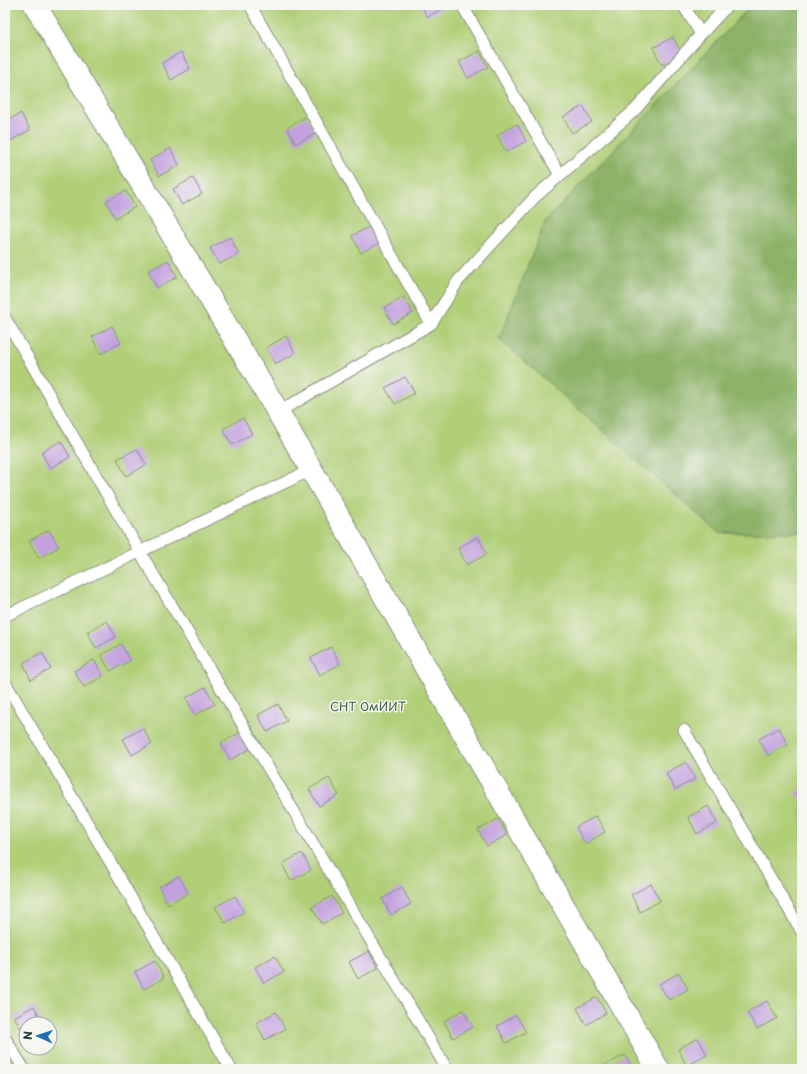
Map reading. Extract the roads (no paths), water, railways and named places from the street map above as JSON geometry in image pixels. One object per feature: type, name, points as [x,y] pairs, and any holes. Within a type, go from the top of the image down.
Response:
[{"type":"street","points":[[35,5],[278,412],[658,1069]]},
{"type":"lane","points":[[250,5],[432,324]]},
{"type":"lane","points":[[462,5],[560,175]]},
{"type":"lane","points":[[683,5],[701,34]]},
{"type":"lane","points":[[278,412],[432,324],[458,281],[534,197],[635,110],[728,5]]},
{"type":"lane","points":[[5,318],[140,552],[447,1069]]},
{"type":"lane","points":[[5,616],[311,470]]},
{"type":"lane","points":[[5,682],[231,1069]]},
{"type":"lane","points":[[684,730],[802,932]]},
{"type":"lane","points":[[5,1038],[24,1069]]},
{"type":"park label","name":"СНТ ОмИИТ","points":[[368,706]]}]
